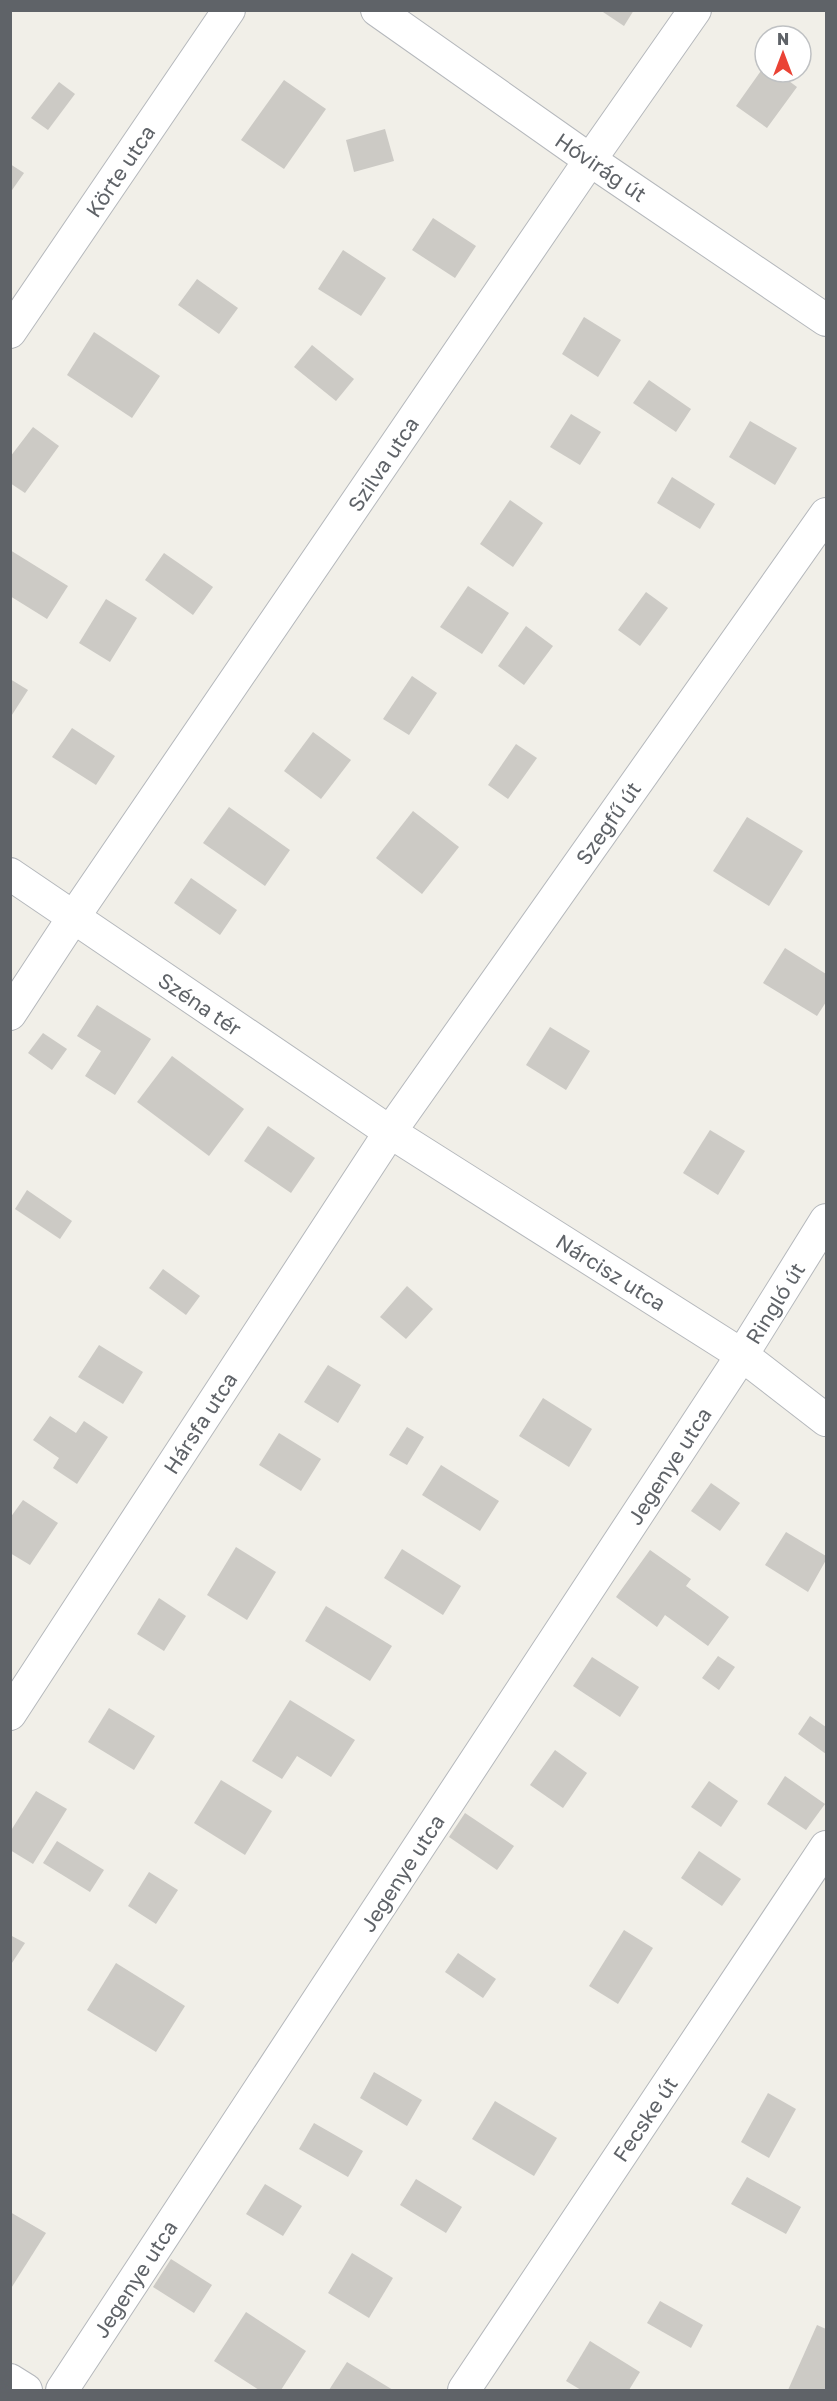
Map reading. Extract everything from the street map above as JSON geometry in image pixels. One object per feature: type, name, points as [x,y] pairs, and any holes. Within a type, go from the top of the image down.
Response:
[{"type":"street","name":"Körte utca","points":[[10,332],[229,10]]},
{"type":"street","name":"Hóvirág út","points":[[377,10],[590,160],[826,320]]},
{"type":"street","name":"Szilva utca","points":[[10,1014],[73,918],[590,160],[695,10]]},
{"type":"street","name":"Szegfű út","points":[[390,1132],[826,514]]},
{"type":"street","name":"Széna tér","points":[[10,874],[390,1132]]},
{"type":"street","name":"Nárcisz utca","points":[[390,1132],[742,1355],[826,1420]]},
{"type":"street","name":"Hársfa utca","points":[[10,1714],[390,1132]]},
{"type":"street","name":"Ringló út","points":[[742,1355],[826,1221]]},
{"type":"street","name":"Jegenye utca","points":[[62,2391],[742,1355]]},
{"type":"street","name":"Fecske út","points":[[464,2391],[826,1847]]},
{"type":"street","points":[[10,2380],[26,2391]]},
{"type":"building","points":[[600,10],[634,10],[624,26]]},
{"type":"building","points":[[284,80],[326,109],[284,169],[241,140]]},
{"type":"building","points":[[59,82],[75,94],[48,130],[31,118]]},
{"type":"building","points":[[753,82],[753,84],[793,84],[797,87],[767,128],[736,106]]},
{"type":"building","points":[[385,129],[394,161],[354,172],[346,140]]},
{"type":"building","points":[[10,164],[24,173],[10,193]]},
{"type":"building","points":[[433,218],[476,246],[455,278],[412,250]]},
{"type":"building","points":[[343,250],[386,278],[361,316],[318,289]]},
{"type":"building","points":[[197,279],[238,308],[219,334],[178,305]]},
{"type":"building","points":[[584,317],[621,340],[598,377],[562,354]]},
{"type":"building","points":[[94,332],[160,376],[132,418],[67,375]]},
{"type":"building","points":[[312,345],[354,379],[336,401],[294,367]]},
{"type":"building","points":[[649,380],[691,409],[676,432],[633,403]]},
{"type":"building","points":[[571,414],[601,432],[580,465],[550,447]]},
{"type":"building","points":[[750,421],[797,448],[775,485],[729,457]]},
{"type":"building","points":[[33,427],[59,446],[25,493],[10,483],[10,457]]},
{"type":"building","points":[[672,477],[715,504],[700,529],[657,503]]},
{"type":"building","points":[[510,500],[543,523],[513,567],[480,544]]},
{"type":"building","points":[[10,550],[68,586],[47,619],[10,596]]},
{"type":"building","points":[[164,553],[213,587],[193,615],[145,580]]},
{"type":"building","points":[[468,586],[509,613],[482,654],[440,627]]},
{"type":"building","points":[[646,592],[668,608],[640,646],[618,630]]},
{"type":"building","points":[[106,599],[137,618],[110,662],[79,643]]},
{"type":"building","points":[[526,626],[553,646],[524,685],[498,666]]},
{"type":"building","points":[[412,676],[437,693],[409,735],[383,719]]},
{"type":"building","points":[[10,679],[28,690],[10,718]]},
{"type":"building","points":[[72,728],[115,756],[96,785],[52,757]]},
{"type":"building","points":[[313,732],[351,760],[321,799],[284,771]]},
{"type":"building","points":[[516,744],[537,758],[508,799],[488,785]]},
{"type":"building","points":[[229,807],[290,850],[265,886],[203,843]]},
{"type":"building","points":[[413,811],[459,847],[422,894],[376,858]]},
{"type":"building","points":[[747,817],[803,851],[769,906],[713,871]]},
{"type":"building","points":[[191,878],[237,910],[220,935],[174,903]]},
{"type":"building","points":[[785,948],[826,974],[826,1002],[817,1016],[763,983]]},
{"type":"building","points":[[97,1005],[151,1039],[115,1095],[85,1076],[101,1051],[77,1036]]},
{"type":"building","points":[[550,1027],[590,1051],[566,1090],[526,1065]]},
{"type":"building","points":[[43,1033],[67,1049],[52,1070],[28,1053]]},
{"type":"building","points":[[172,1056],[244,1109],[209,1156],[137,1102]]},
{"type":"building","points":[[268,1126],[315,1158],[291,1193],[244,1161]]},
{"type":"building","points":[[710,1130],[745,1151],[718,1195],[683,1173]]},
{"type":"building","points":[[27,1190],[72,1221],[60,1239],[15,1209]]},
{"type":"building","points":[[163,1269],[200,1296],[186,1315],[149,1288]]},
{"type":"building","points":[[407,1286],[433,1309],[406,1339],[380,1317]]},
{"type":"building","points":[[99,1345],[143,1372],[123,1404],[78,1377]]},
{"type":"building","points":[[328,1365],[361,1385],[338,1423],[304,1402]]},
{"type":"building","points":[[543,1398],[592,1429],[569,1467],[519,1436]]},
{"type":"building","points":[[50,1416],[76,1433],[84,1421],[108,1437],[77,1484],[53,1468],[59,1458],[33,1440]]},
{"type":"building","points":[[407,1427],[424,1437],[407,1465],[389,1455]]},
{"type":"building","points":[[279,1433],[321,1459],[301,1491],[259,1465]]},
{"type":"building","points":[[441,1465],[499,1501],[480,1531],[422,1495]]},
{"type":"building","points":[[711,1483],[740,1503],[720,1531],[691,1511]]},
{"type":"building","points":[[23,1500],[58,1523],[30,1565],[10,1553],[10,1518]]},
{"type":"building","points":[[786,1532],[826,1556],[808,1592],[765,1565]]},
{"type":"building","points":[[236,1547],[276,1572],[247,1620],[207,1595]]},
{"type":"building","points":[[402,1549],[461,1586],[443,1615],[384,1578]]},
{"type":"building","points":[[650,1550],[691,1579],[686,1586],[729,1617],[708,1646],[665,1615],[657,1627],[616,1597]]},
{"type":"building","points":[[159,1598],[186,1616],[164,1651],[137,1634]]},
{"type":"building","points":[[326,1606],[392,1646],[370,1681],[305,1641]]},
{"type":"building","points":[[718,1656],[735,1667],[719,1690],[702,1678]]},
{"type":"building","points":[[592,1657],[639,1687],[620,1717],[573,1686]]},
{"type":"building","points":[[290,1700],[355,1740],[331,1777],[297,1756],[282,1779],[252,1761]]},
{"type":"building","points":[[109,1708],[155,1736],[134,1770],[88,1742]]},
{"type":"building","points":[[810,1716],[826,1727],[826,1754],[798,1734]]},
{"type":"building","points":[[555,1750],[587,1773],[563,1808],[530,1785]]},
{"type":"building","points":[[785,1776],[825,1804],[806,1830],[767,1804]]},
{"type":"building","points":[[221,1780],[272,1811],[245,1855],[194,1823]]},
{"type":"building","points":[[709,1781],[738,1801],[721,1827],[691,1807]]},
{"type":"building","points":[[36,1791],[67,1809],[33,1864],[10,1850],[10,1832]]},
{"type":"building","points":[[465,1813],[514,1846],[497,1870],[449,1837]]},
{"type":"building","points":[[57,1841],[104,1870],[90,1892],[43,1863]]},
{"type":"building","points":[[699,1851],[741,1879],[722,1906],[681,1878]]},
{"type":"building","points":[[149,1872],[178,1890],[156,1924],[128,1906]]},
{"type":"building","points":[[624,1930],[653,1948],[618,2004],[589,1986]]},
{"type":"building","points":[[10,1935],[25,1943],[10,1966]]},
{"type":"building","points":[[458,1953],[496,1979],[483,1998],[445,1972]]},
{"type":"building","points":[[116,1963],[185,2006],[156,2052],[87,2010]]},
{"type":"building","points":[[374,2072],[422,2100],[407,2126],[360,2098]]},
{"type":"building","points":[[768,2093],[796,2109],[769,2158],[741,2142]]},
{"type":"building","points":[[495,2101],[557,2138],[534,2176],[472,2139]]},
{"type":"building","points":[[314,2123],[363,2151],[348,2177],[299,2149]]},
{"type":"building","points":[[747,2177],[801,2207],[786,2234],[731,2204]]},
{"type":"building","points":[[416,2179],[462,2207],[446,2233],[400,2205]]},
{"type":"building","points":[[265,2184],[302,2206],[283,2236],[246,2214]]},
{"type":"building","points":[[10,2212],[46,2233],[10,2290]]},
{"type":"building","points":[[352,2253],[393,2278],[369,2318],[328,2293]]},
{"type":"building","points":[[171,2259],[212,2285],[194,2313],[153,2287]]},
{"type":"building","points":[[660,2301],[703,2325],[691,2348],[647,2323]]},
{"type":"building","points":[[246,2312],[306,2351],[281,2390],[259,2390],[214,2361]]},
{"type":"building","points":[[817,2325],[826,2329],[826,2390],[788,2390]]},
{"type":"building","points":[[590,2341],[640,2372],[629,2390],[581,2390],[566,2381]]},
{"type":"building","points":[[347,2362],[393,2390],[329,2390]]}]
